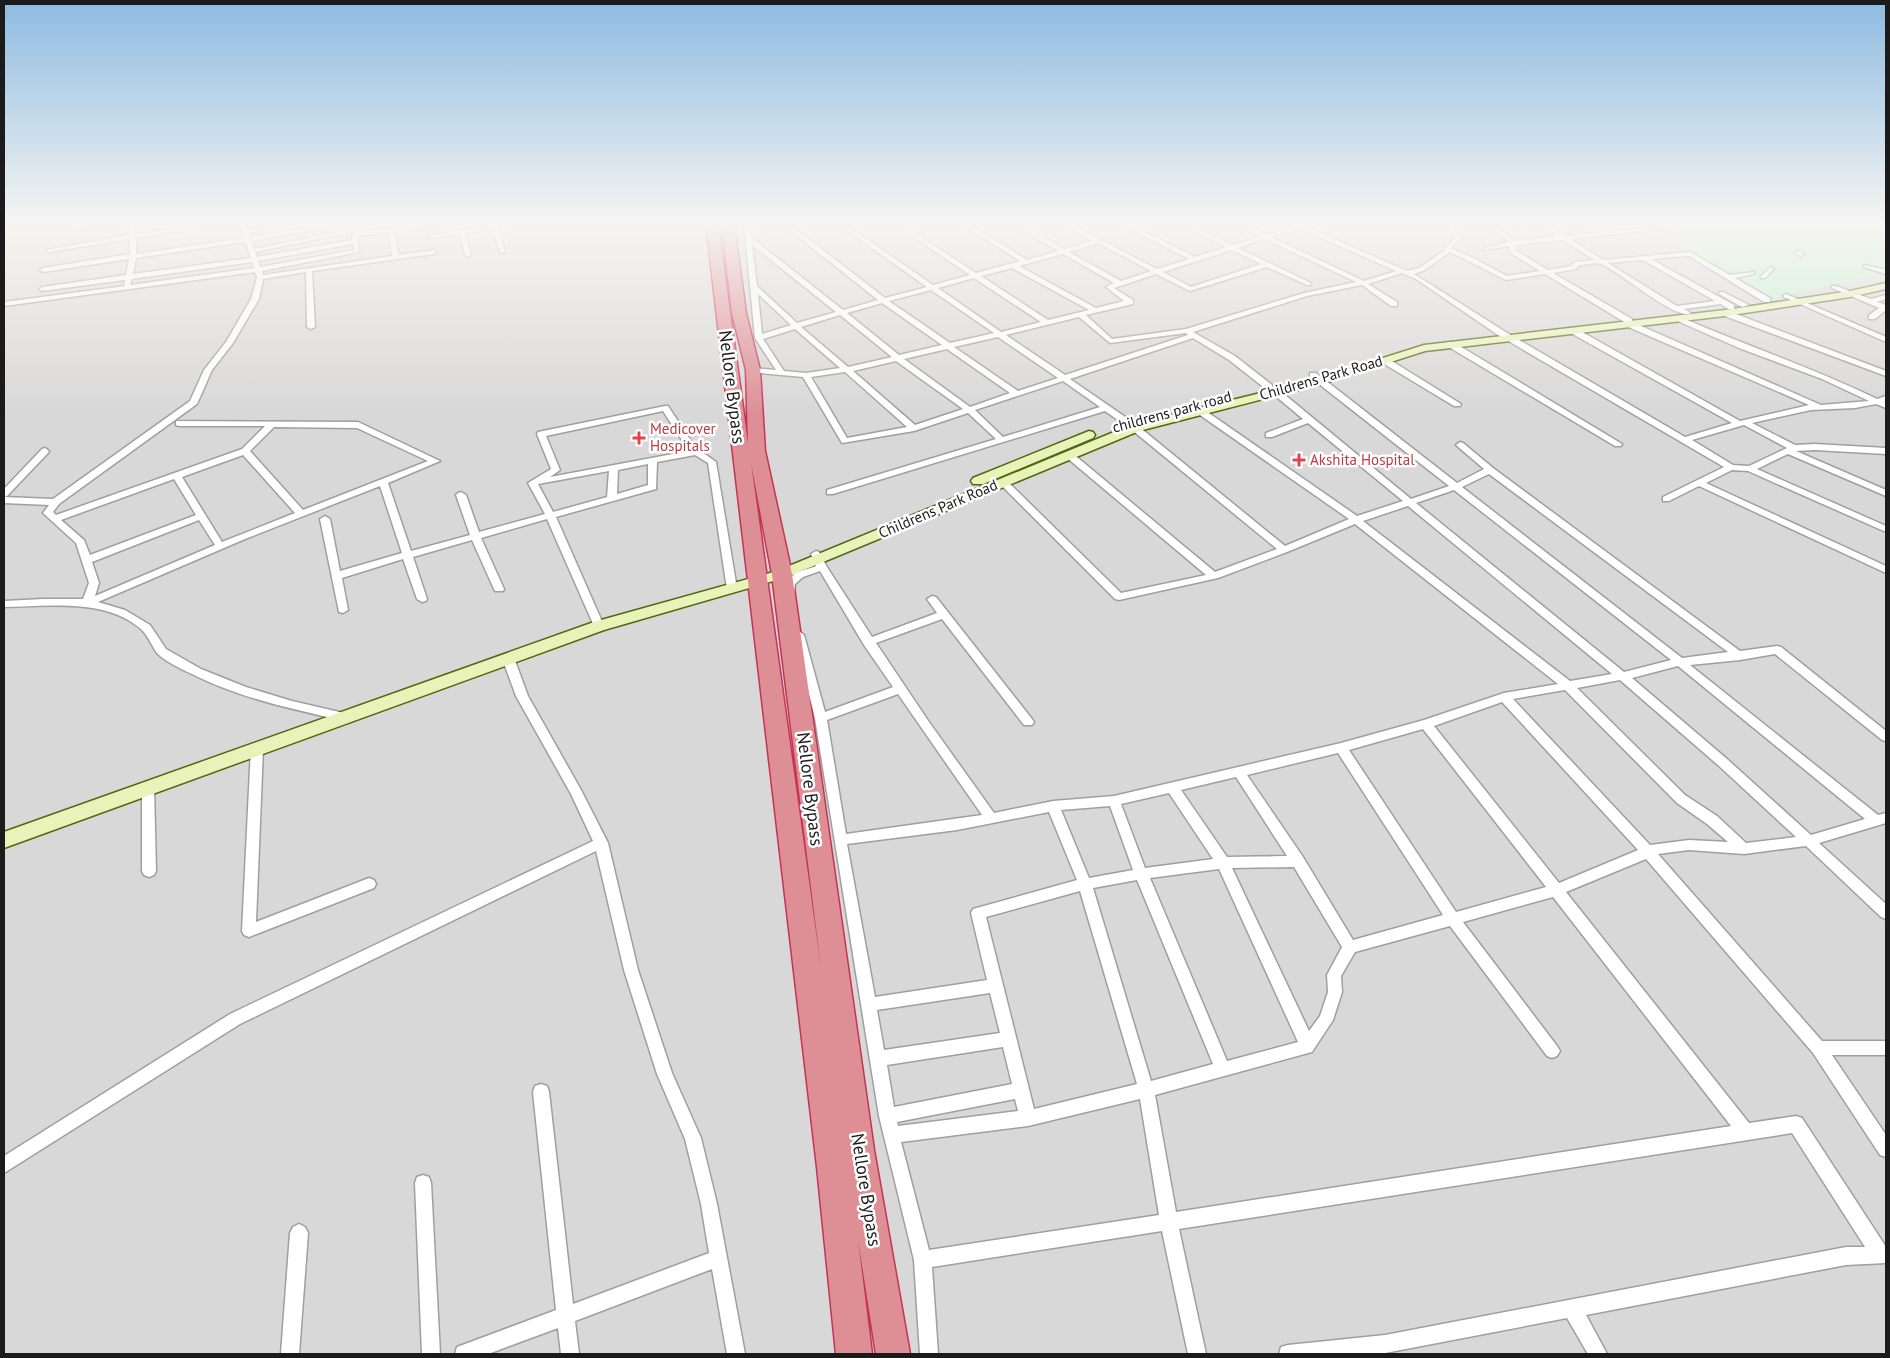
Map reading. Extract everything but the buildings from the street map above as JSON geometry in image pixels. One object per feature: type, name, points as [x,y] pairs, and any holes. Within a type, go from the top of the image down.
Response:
[{"type":"highway","name":"Nellore Bypass","points":[[720,287],[833,1167],[854,1354]]},
{"type":"highway","name":"Nellore Bypass","points":[[736,287],[739,312],[753,370],[757,451],[782,574],[859,1150],[893,1354]]},
{"type":"street","points":[[42,289],[54,287]]},
{"type":"street","points":[[4,304],[129,287]]},
{"type":"street","points":[[87,603],[94,583],[81,542],[48,513],[55,502],[194,402],[208,370],[229,343],[255,299],[256,287]]},
{"type":"street","points":[[310,287],[311,327]]},
{"type":"street","points":[[753,287],[759,338],[782,373]]},
{"type":"street","points":[[754,287],[796,326],[914,428]]},
{"type":"street","points":[[810,287],[898,358],[970,411],[1002,440]]},
{"type":"street","points":[[866,287],[1018,395]]},
{"type":"street","points":[[759,338],[884,301],[938,287]]},
{"type":"street","points":[[993,287],[1047,323]]},
{"type":"street","points":[[1053,287],[1096,311]]},
{"type":"street","points":[[753,370],[806,375],[846,370],[1000,335],[1130,302],[1110,287]]},
{"type":"street","points":[[806,375],[845,441],[914,428],[970,411],[1067,379],[1191,333],[1306,294],[1340,287]]},
{"type":"street","points":[[1369,287],[1394,304]]},
{"type":"street","points":[[1432,287],[1504,335],[1731,467],[1750,469],[1886,529]]},
{"type":"street","points":[[1572,287],[1629,322],[1818,406]]},
{"type":"street","points":[[1643,287],[1676,308],[1682,316],[1742,346],[1825,377],[1876,403],[1886,406]]},
{"type":"street","points":[[1693,287],[1726,307],[1886,374]]},
{"type":"street","points":[[1747,287],[1767,300]]},
{"type":"street","points":[[1676,308],[1745,305],[1832,287]]},
{"type":"street","points":[[1835,287],[1885,308]]},
{"type":"street","name":"Childrens Park Road","points":[[4,840],[599,626],[782,574],[1070,455],[1132,425],[1200,411],[1424,348],[1504,335],[1572,330],[1682,316],[1726,307],[1850,294],[1880,287]]},
{"type":"street","points":[[933,289],[1132,425],[1284,550]]},
{"type":"street","points":[[1721,293],[1745,305]]},
{"type":"street","points":[[1786,296],[1886,340]]},
{"type":"street","points":[[1869,302],[1886,297]]},
{"type":"street","points":[[1872,317],[1885,308]]},
{"type":"street","points":[[1080,315],[1110,340],[1191,333],[1232,358],[1623,676],[1810,840],[1886,913]]},
{"type":"street","name":"childrens park road","points":[[1317,378],[1417,346],[1629,322]]},
{"type":"street","points":[[1572,330],[1791,450],[1886,493]]},
{"type":"street","points":[[1450,344],[1618,444]]},
{"type":"street","points":[[1384,360],[1457,404]]},
{"type":"street","points":[[1317,378],[1881,819]]},
{"type":"street","name":"childrens park road","points":[[818,560],[1040,454],[1111,427],[1132,425],[1272,390]]},
{"type":"street","points":[[1684,440],[1785,412],[1818,406],[1853,407],[1876,403],[1886,398]]},
{"type":"street","points":[[533,483],[556,470],[541,434],[665,408],[692,448],[712,462],[732,589]]},
{"type":"street","points":[[830,492],[1107,408]]},
{"type":"street","points":[[1200,411],[1356,520],[1567,685],[1682,799],[1712,820],[1744,849]]},
{"type":"street","points":[[1270,435],[1309,420]]},
{"type":"street","points":[[87,603],[220,546],[436,461],[358,426],[179,423]]},
{"type":"street","points":[[54,519],[245,451],[271,425]]},
{"type":"street","points":[[1460,445],[1490,470],[1740,656]]},
{"type":"street","points":[[1750,469],[1791,450],[1815,447],[1886,451]]},
{"type":"street","points":[[4,494],[45,451]]},
{"type":"street","points":[[245,451],[301,514]]},
{"type":"street","points":[[533,483],[697,452]]},
{"type":"street","points":[[1070,455],[1214,576]]},
{"type":"street","points":[[336,576],[653,487],[652,460]]},
{"type":"street","points":[[1666,499],[1731,467]]},
{"type":"street","points":[[612,498],[614,468]]},
{"type":"street","points":[[1003,482],[1119,597],[1214,576],[1356,520],[1455,487],[1490,470]]},
{"type":"street","points":[[176,476],[220,546]]},
{"type":"street","points":[[383,482],[422,599]]},
{"type":"street","points":[[1699,482],[1886,570]]},
{"type":"street","points":[[533,483],[550,515],[599,626]]},
{"type":"street","points":[[461,495],[474,536],[498,589]]},
{"type":"street","points":[[4,500],[55,502]]},
{"type":"street","points":[[87,560],[201,516]]},
{"type":"street","points":[[325,519],[343,610]]},
{"type":"street","points":[[929,1354],[923,1260],[887,1116],[840,840],[822,718],[790,601],[790,583],[818,560],[868,642],[963,781],[991,818]]},
{"type":"street","points":[[932,599],[1028,722]]},
{"type":"street","points":[[4,604],[43,602],[87,603],[121,612],[146,628],[162,652],[197,672],[242,690],[292,705],[344,717]]},
{"type":"street","points":[[868,642],[944,614]]},
{"type":"street","points":[[840,840],[957,825],[1053,806],[1114,801],[1341,748],[1426,724],[1504,697],[1623,676],[1680,662],[1777,650],[1886,737]]},
{"type":"street","points":[[508,658],[522,696],[577,792],[601,843],[631,970],[664,1074],[693,1138],[709,1204],[736,1354]]},
{"type":"street","points":[[822,718],[901,689]]},
{"type":"street","points":[[1504,697],[1647,851],[1818,1048],[1886,1149]]},
{"type":"street","points":[[1426,724],[1745,1131]]},
{"type":"street","points":[[256,748],[249,931],[369,884]]},
{"type":"street","points":[[1341,748],[1453,919],[1552,1051]]},
{"type":"street","points":[[1239,772],[1298,861],[1350,947]]},
{"type":"street","points":[[148,787],[149,871]]},
{"type":"street","points":[[1172,787],[1223,863],[1305,1039],[1307,1047]]},
{"type":"street","points":[[1114,801],[1141,874],[1223,1069]]},
{"type":"street","points":[[1053,806],[1085,884],[1146,1090],[1169,1223],[1197,1354]]},
{"type":"street","points":[[891,1136],[1028,1118],[1146,1090],[1307,1047],[1326,1020],[1335,992],[1334,975],[1350,947],[1557,890],[1647,851],[1689,845],[1744,849],[1810,840],[1881,819]]},
{"type":"street","points":[[4,1165],[235,1019],[601,843]]},
{"type":"street","points":[[1028,1118],[978,913],[1085,884],[1141,874],[1223,863],[1298,861]]},
{"type":"street","points":[[868,1005],[996,985]]},
{"type":"street","points":[[877,1059],[1009,1039]]},
{"type":"street","points":[[1818,1048],[1886,1048]]},
{"type":"street","points":[[887,1116],[1021,1090]]},
{"type":"street","points":[[541,1092],[570,1354]]},
{"type":"street","points":[[923,1260],[1796,1124],[1883,1255]]},
{"type":"street","points":[[423,1183],[431,1354]]},
{"type":"street","points":[[290,1354],[299,1233]]},
{"type":"street","points":[[1288,1354],[1388,1349],[1572,1309],[1846,1256],[1883,1255]]},
{"type":"street","points":[[464,1354],[719,1258]]},
{"type":"street","points":[[1572,1309],[1598,1354]]},
{"type":"shaded area","points":[[4,287],[1886,287],[1886,1354],[4,1354]]},
{"type":"green space","points":[[1750,287],[1821,287],[1769,299]]},
{"type":"place","name":"Medicover Hospitals","points":[[639,438]]},
{"type":"place","name":"Akshita Hospital","points":[[1299,460]]}]
